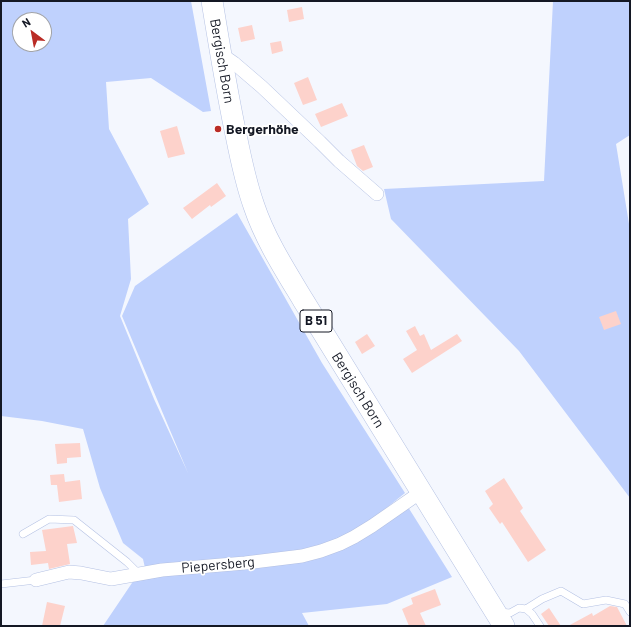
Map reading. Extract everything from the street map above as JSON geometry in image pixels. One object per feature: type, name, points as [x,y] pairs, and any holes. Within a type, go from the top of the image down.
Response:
[{"type":"main road","name":"Bergisch Born","points":[[212,1],[221,58],[244,175],[260,223],[299,294],[499,619]]},
{"type":"street","points":[[221,58],[234,63],[262,87],[339,161],[377,194]]},
{"type":"street","name":"Piepersberg","points":[[36,580],[69,572],[111,579],[162,570],[302,556],[340,544],[372,526],[421,492]]},
{"type":"lane","points":[[23,534],[49,519],[74,520],[112,550],[139,574]]},
{"type":"lane","name":"Piepersberg","points":[[1,584],[36,580]]},
{"type":"lane","points":[[526,609],[542,599],[561,591],[583,604],[606,600],[626,604],[630,612]]},
{"type":"lane","points":[[499,619],[519,608],[526,609],[532,614],[540,626]]},
{"type":"shaded area","points":[[1,1],[191,1],[211,111],[203,112],[151,78],[106,82],[109,129],[149,204],[128,219],[131,279],[120,316],[154,399],[188,473],[122,316],[135,286],[237,213],[322,363],[405,493],[369,522],[337,540],[299,552],[145,568],[143,559],[123,543],[100,488],[83,429],[42,421],[1,416]]},
{"type":"shaded area","points":[[553,1],[630,1],[630,135],[616,144],[630,230],[630,498],[519,351],[391,219],[384,189],[544,181]]},
{"type":"shaded area","points":[[408,507],[452,577],[387,604],[302,613],[309,626],[103,626],[134,580],[161,575],[302,560]]},
{"type":"building","points":[[302,7],[304,19],[289,22],[287,10]]},
{"type":"building","points":[[252,25],[255,39],[241,42],[238,28]]},
{"type":"building","points":[[281,41],[283,51],[272,54],[270,43]]},
{"type":"building","points":[[308,77],[317,100],[303,105],[294,83]]},
{"type":"building","points":[[342,103],[348,116],[321,127],[315,114]]},
{"type":"building","points":[[177,126],[185,154],[168,158],[160,131]]},
{"type":"building","points":[[364,145],[373,167],[363,171],[357,166],[351,150]]},
{"type":"building","points":[[217,183],[226,196],[211,207],[210,205],[192,219],[183,208]]},
{"type":"building","points":[[616,311],[621,324],[604,330],[599,317]]},
{"type":"building","points":[[415,326],[420,336],[424,334],[431,350],[457,334],[462,341],[412,373],[403,359],[417,350],[406,331]]},
{"type":"building","points":[[367,334],[375,346],[362,354],[355,342]]},
{"type":"building","points":[[80,443],[81,457],[67,458],[67,463],[57,464],[55,444]]},
{"type":"building","points":[[64,474],[65,482],[80,480],[82,499],[59,502],[57,485],[51,485],[50,475]]},
{"type":"building","points":[[504,478],[523,508],[520,511],[546,550],[528,562],[502,522],[500,524],[489,508],[493,504],[485,491]]},
{"type":"building","points":[[73,526],[77,543],[67,544],[70,564],[49,569],[48,563],[31,565],[30,552],[46,551],[42,530]]},
{"type":"building","points":[[435,589],[441,605],[420,613],[426,626],[409,626],[402,609],[413,604],[411,598]]},
{"type":"building","points":[[47,602],[65,606],[60,626],[42,626]]},
{"type":"building","points":[[610,606],[617,607],[627,626],[568,626],[592,613],[593,616]]},
{"type":"building","points":[[549,608],[561,626],[549,626],[541,614]]},
{"type":"place","name":"Bergerhöhe","points":[[218,129]]}]
